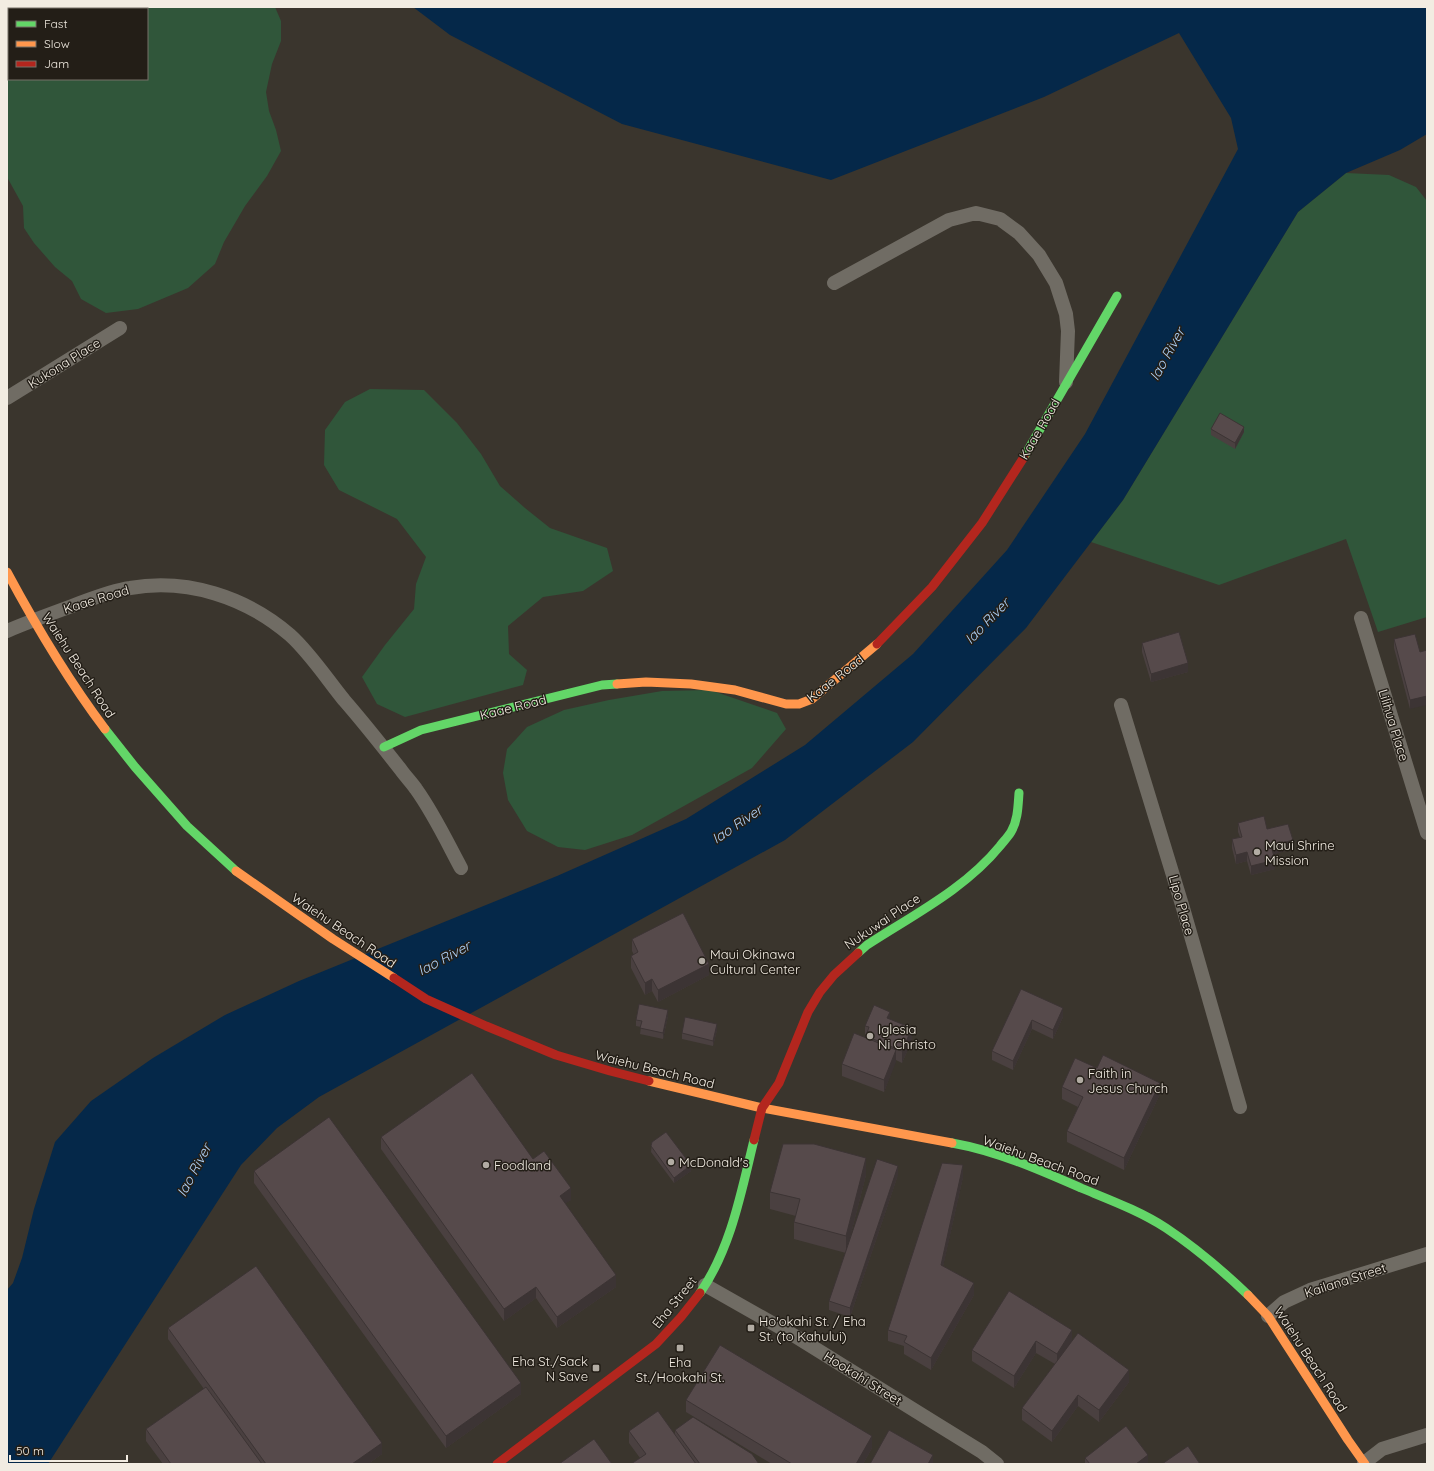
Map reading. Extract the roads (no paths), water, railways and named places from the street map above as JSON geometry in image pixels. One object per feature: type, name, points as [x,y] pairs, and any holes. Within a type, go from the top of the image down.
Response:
[{"type":"street","name":"Kaae Road","points":[[834,283],[949,220],[976,213],[1000,219],[1019,233],[1039,255],[1049,269],[1056,283],[1065,309],[1068,331],[1066,384]]},
{"type":"street","name":"Kaae Road","points":[[384,747],[421,730],[602,685],[646,682],[691,684],[735,690],[786,704],[799,704],[812,699],[875,646],[932,587],[982,523],[1026,453],[1117,296]]},
{"type":"street","name":"Kukona Place","points":[[7,398],[120,328]]},
{"type":"street","name":"Waiehu Beach Road","points":[[7,572],[33,620],[86,704],[135,767],[187,826],[242,876],[333,939],[426,999],[556,1055],[664,1085],[762,1108],[958,1144],[1005,1158],[1135,1210],[1166,1228],[1219,1268],[1258,1304],[1268,1316],[1348,1440],[1365,1463]]},
{"type":"street","name":"Kaae Road","points":[[7,631],[33,620],[109,593],[130,588],[151,586],[194,588],[222,596],[255,610],[273,622],[305,651],[384,747],[416,788],[432,813],[461,868]]},
{"type":"street","name":"Lilihua Place","points":[[1361,618],[1427,832]]},
{"type":"street","name":"Lipo Place","points":[[1121,704],[1183,908],[1240,1107]]},
{"type":"street","name":"Nukuwai Place","points":[[762,1108],[779,1083],[808,1012],[820,992],[834,975],[867,945],[953,890],[975,873],[1011,832],[1018,813],[1019,793]]},
{"type":"street","name":"Eha Street","points":[[496,1464],[656,1344],[676,1325],[694,1302],[715,1269],[728,1241],[762,1108]]},
{"type":"street","name":"Kailana Street","points":[[1268,1316],[1284,1302],[1310,1290],[1427,1254]]},
{"type":"street","name":"Hookahi Street","points":[[705,1285],[795,1336],[935,1422],[982,1452],[997,1464]]},
{"type":"street","points":[[1365,1463],[1382,1449],[1427,1435]]},
{"type":"water","name":"Iao River","points":[[413,7],[1427,7],[1427,134],[1400,150],[1346,173],[1298,212],[1123,500],[1026,628],[913,742],[785,840],[319,1097],[277,1128],[241,1165],[48,1464],[7,1464],[7,1290],[13,1283],[22,1258],[34,1209],[55,1142],[91,1101],[153,1058],[225,1015],[299,981],[557,876],[686,819],[805,745],[913,654],[1007,550],[1085,434],[1238,149],[1231,118],[1179,33],[1044,97],[831,180],[622,124],[450,35]]},
{"type":"place","name":"Maui Shrine Mission","points":[[1257,852]]},
{"type":"place","name":"Maui Okinawa Cultural Center","points":[[702,961]]},
{"type":"place","name":"Iglesia Ni Christo","points":[[870,1036]]},
{"type":"place","name":"Faith in Jesus Church","points":[[1080,1080]]},
{"type":"place","name":"McDonald's","points":[[671,1162]]},
{"type":"place","name":"Foodland","points":[[486,1165]]},
{"type":"place","name":"Ho'okahi St. / Eha St. (to Kahului)","points":[[751,1328]]},
{"type":"place","name":"Eha St./Hookahi St.","points":[[680,1348]]},
{"type":"place","name":"Eha St./Sack N Save","points":[[596,1368]]}]
